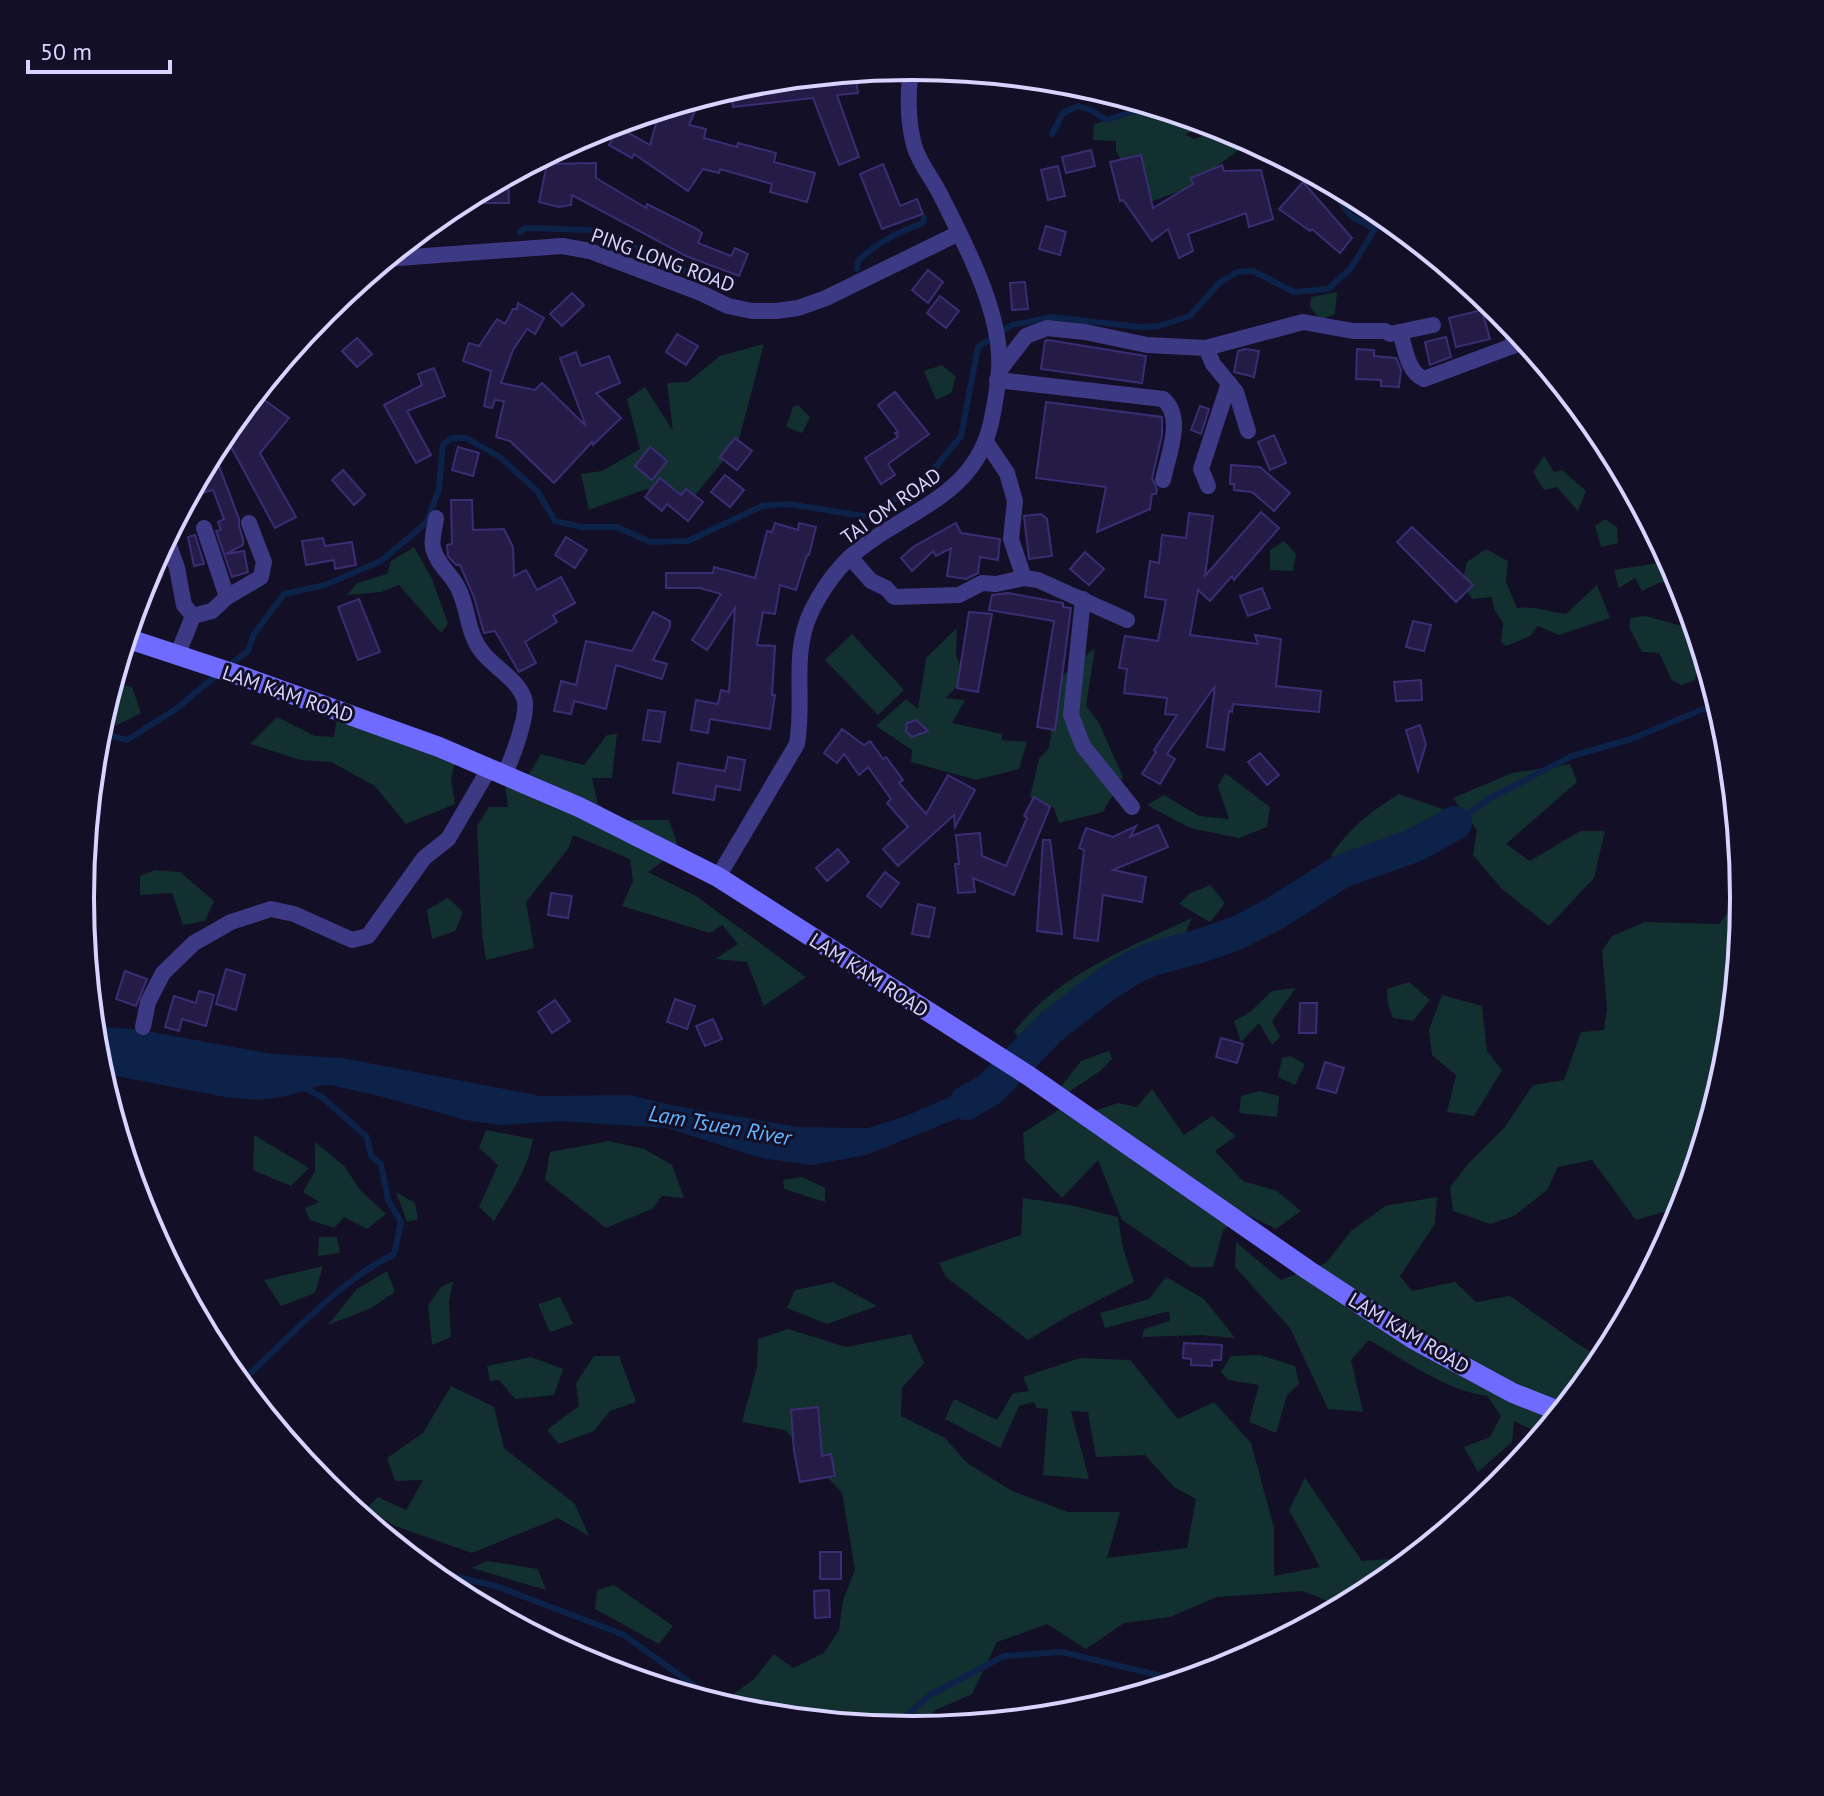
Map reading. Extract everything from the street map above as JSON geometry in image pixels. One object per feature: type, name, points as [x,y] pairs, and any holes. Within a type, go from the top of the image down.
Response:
[{"type":"main road","name":"LAM KAM ROAD","points":[[135,641],[439,747],[579,807],[718,877],[1029,1076],[1308,1270],[1413,1339],[1513,1393],[1551,1408]]},
{"type":"street","name":"TAI OM ROAD","points":[[718,877],[797,744],[800,724],[798,652],[818,599],[850,557],[955,486],[970,471],[986,442],[998,376],[992,313],[981,280],[914,145],[907,104],[910,80]]},
{"type":"street","name":"PING LONG ROAD","points":[[404,258],[562,246],[590,251],[728,306],[752,311],[776,311],[798,308],[826,298],[959,233]]},
{"type":"street","points":[[1163,480],[1176,418],[1170,404],[1163,399],[998,376],[1026,336],[1047,328],[1085,332],[1147,345],[1206,348],[1303,322],[1390,334],[1433,325]]},
{"type":"street","points":[[1400,332],[1411,368],[1424,379],[1514,345]]},
{"type":"street","points":[[1206,348],[1243,409],[1248,431]]},
{"type":"street","points":[[1208,486],[1201,469],[1229,383]]},
{"type":"street","points":[[986,442],[1007,473],[1015,501],[1011,539],[1024,578]]},
{"type":"street","points":[[143,1027],[148,1002],[163,973],[194,943],[231,922],[271,909],[294,914],[352,940],[368,936],[424,858],[448,839],[497,772],[512,758],[524,698],[515,683],[481,651],[469,630],[466,607],[458,587],[443,569],[433,549],[436,518]]},
{"type":"street","points":[[193,616],[212,611],[227,597],[256,582],[264,570],[264,562],[249,523]]},
{"type":"street","points":[[204,528],[227,597]]},
{"type":"street","points":[[171,551],[184,605],[193,616]]},
{"type":"street","points":[[850,557],[871,581],[886,588],[894,597],[959,595],[982,583],[996,584],[1024,578],[1038,580],[1127,620]]},
{"type":"street","points":[[1083,599],[1071,715],[1083,746],[1132,807]]},
{"type":"street","points":[[177,656],[193,616]]},
{"type":"green space","points":[[1138,112],[1196,131],[1185,134],[1194,139],[1206,135],[1240,149],[1186,189],[1144,204],[1116,151],[1116,141],[1093,140],[1094,124]]},
{"type":"green space","points":[[1337,292],[1335,314],[1320,320],[1310,307],[1311,297]]},
{"type":"green space","points":[[764,344],[738,443],[690,501],[646,489],[589,510],[581,474],[602,471],[640,449],[627,399],[645,387],[673,431],[667,383],[688,382],[720,356]]},
{"type":"green space","points":[[942,365],[956,377],[951,393],[936,400],[924,371]]},
{"type":"green space","points":[[798,405],[810,417],[802,433],[786,427],[793,407]]},
{"type":"green space","points":[[1544,456],[1554,472],[1562,470],[1586,491],[1578,511],[1557,487],[1544,490],[1533,472]]},
{"type":"green space","points":[[1605,519],[1617,527],[1618,543],[1601,547],[1595,526]]},
{"type":"green space","points":[[1284,541],[1296,554],[1293,571],[1270,570],[1270,550]]},
{"type":"green space","points":[[414,547],[432,579],[448,624],[441,633],[399,585],[381,592],[347,595],[357,583],[387,574],[391,561]]},
{"type":"green space","points":[[1486,549],[1508,561],[1506,582],[1517,608],[1566,614],[1597,585],[1610,618],[1559,635],[1538,626],[1530,636],[1506,646],[1501,642],[1503,623],[1494,609],[1492,597],[1472,599],[1462,584],[1467,562]]},
{"type":"green space","points":[[1658,563],[1668,584],[1661,582],[1642,591],[1635,578],[1619,588],[1614,570]]},
{"type":"green space","points":[[1646,616],[1684,627],[1697,670],[1695,680],[1681,685],[1672,680],[1659,653],[1642,652],[1630,629],[1630,618]]},
{"type":"green space","points":[[957,628],[956,656],[966,677],[946,698],[965,700],[952,723],[1002,734],[1002,740],[1027,742],[1019,769],[976,780],[911,762],[912,750],[876,726],[906,699],[918,709],[926,658]]},
{"type":"green space","points":[[852,634],[904,690],[878,715],[825,660]]},
{"type":"green space","points":[[1095,648],[1086,706],[1099,723],[1123,777],[1103,812],[1059,823],[1054,808],[1030,797],[1039,759],[1049,748],[1059,679]]},
{"type":"green space","points":[[122,685],[132,687],[141,713],[113,724]]},
{"type":"green space","points":[[339,703],[354,705],[367,727],[397,721],[455,761],[451,779],[455,804],[406,824],[375,786],[331,762],[301,760],[250,744],[277,717],[315,736],[334,737]]},
{"type":"green space","points":[[617,734],[612,778],[592,778],[598,804],[621,820],[669,820],[677,843],[666,859],[648,872],[696,896],[806,977],[764,1006],[747,962],[715,959],[738,944],[722,925],[710,933],[622,906],[633,881],[630,859],[573,835],[568,849],[526,902],[534,948],[486,960],[477,826],[489,807],[508,807],[505,784],[529,774],[541,754],[584,765],[607,735]]},
{"type":"green space","points":[[1570,764],[1577,782],[1506,844],[1530,861],[1580,831],[1605,831],[1594,878],[1549,926],[1502,889],[1473,855],[1477,830],[1453,798],[1512,773]]},
{"type":"green space","points":[[1225,773],[1270,807],[1267,827],[1239,838],[1190,828],[1147,805],[1164,795],[1199,816],[1229,819],[1218,786]]},
{"type":"green space","points":[[1399,794],[1448,811],[1415,827],[1373,855],[1338,865],[1331,855],[1346,836]]},
{"type":"green space","points":[[155,870],[180,872],[214,901],[205,921],[183,925],[172,893],[140,895],[140,876]]},
{"type":"green space","points":[[1210,885],[1225,903],[1210,922],[1179,904],[1189,894]]},
{"type":"green space","points":[[448,898],[463,912],[455,931],[432,939],[427,910]]},
{"type":"green space","points":[[1730,910],[1723,1005],[1714,1058],[1687,1161],[1668,1211],[1636,1220],[1592,1160],[1558,1167],[1547,1190],[1514,1216],[1490,1224],[1453,1211],[1450,1187],[1505,1127],[1533,1085],[1564,1080],[1581,1032],[1604,1030],[1607,1009],[1602,951],[1612,936],[1645,922],[1719,924]]},
{"type":"green space","points":[[1192,918],[1184,936],[1146,947],[1022,1040],[1014,1032],[1051,994],[1096,964]]},
{"type":"green space","points":[[1409,982],[1430,1000],[1413,1021],[1393,1018],[1387,989]]},
{"type":"green space","points":[[1296,988],[1272,1021],[1280,1037],[1272,1045],[1259,1023],[1241,1042],[1234,1021],[1250,1012],[1272,991]]},
{"type":"green space","points":[[1442,995],[1482,1006],[1487,1051],[1502,1070],[1474,1116],[1447,1112],[1456,1075],[1432,1055],[1429,1030]]},
{"type":"green space","points":[[1109,1051],[1112,1059],[1100,1071],[1067,1093],[1060,1088],[1081,1061]]},
{"type":"green space","points":[[1290,1056],[1305,1064],[1295,1085],[1278,1077],[1282,1058]]},
{"type":"green space","points":[[1152,1089],[1184,1135],[1212,1116],[1236,1136],[1215,1151],[1243,1181],[1277,1191],[1301,1211],[1276,1229],[1242,1212],[1223,1231],[1213,1267],[1191,1267],[1122,1220],[1098,1160],[1062,1198],[1025,1160],[1023,1133],[1063,1107],[1097,1110],[1118,1103],[1137,1107]]},
{"type":"green space","points":[[1259,1091],[1279,1096],[1277,1117],[1239,1113],[1241,1096]]},
{"type":"green space","points":[[486,1130],[533,1139],[523,1171],[494,1221],[479,1207],[498,1165],[479,1148]]},
{"type":"green space","points":[[254,1135],[309,1168],[291,1186],[253,1170]]},
{"type":"green space","points":[[609,1141],[644,1149],[672,1165],[684,1198],[662,1196],[652,1209],[606,1228],[545,1180],[550,1152]]},
{"type":"green space","points":[[315,1142],[345,1167],[360,1190],[386,1214],[367,1229],[344,1217],[334,1228],[310,1220],[305,1208],[319,1202],[303,1192],[315,1171]]},
{"type":"green space","points":[[802,1177],[825,1188],[825,1202],[784,1189],[783,1180]]},
{"type":"green space","points":[[396,1192],[415,1203],[418,1219],[407,1222]]},
{"type":"green space","points":[[1437,1197],[1435,1224],[1400,1276],[1412,1291],[1455,1282],[1476,1302],[1510,1296],[1592,1352],[1533,1430],[1514,1421],[1512,1442],[1478,1472],[1464,1447],[1490,1437],[1501,1416],[1487,1396],[1441,1381],[1369,1340],[1351,1360],[1363,1412],[1328,1409],[1290,1328],[1235,1267],[1236,1242],[1281,1280],[1326,1263],[1351,1231],[1385,1206]]},
{"type":"green space","points":[[1023,1198],[1118,1217],[1123,1248],[1134,1282],[1028,1340],[946,1277],[939,1263],[1021,1235]]},
{"type":"green space","points":[[319,1237],[337,1237],[340,1253],[318,1256]]},
{"type":"green space","points":[[323,1266],[315,1293],[281,1306],[264,1280]]},
{"type":"green space","points":[[387,1271],[395,1292],[371,1308],[328,1325],[357,1289]]},
{"type":"green space","points":[[1166,1277],[1204,1299],[1235,1338],[1201,1335],[1142,1337],[1144,1329],[1170,1321],[1169,1311],[1105,1328],[1100,1313],[1149,1299]]},
{"type":"green space","points":[[453,1281],[449,1302],[451,1337],[432,1345],[428,1305],[441,1287]]},
{"type":"green space","points":[[833,1282],[877,1306],[827,1324],[787,1308],[795,1290]]},
{"type":"green space","points":[[560,1297],[573,1324],[550,1332],[538,1304]]},
{"type":"green space","points":[[788,1329],[846,1347],[911,1334],[924,1363],[902,1388],[901,1416],[945,1438],[967,1463],[1012,1491],[1068,1512],[1120,1512],[1107,1558],[1187,1548],[1196,1499],[1174,1487],[1145,1455],[1096,1457],[1088,1412],[1071,1411],[1089,1479],[1043,1475],[1048,1409],[1037,1408],[1034,1402],[1019,1406],[1000,1448],[945,1419],[954,1399],[997,1420],[1013,1393],[1029,1391],[1023,1377],[1080,1358],[1130,1360],[1178,1419],[1214,1402],[1251,1443],[1274,1528],[1274,1576],[1320,1567],[1289,1510],[1305,1478],[1362,1561],[1394,1559],[1328,1601],[1303,1591],[1217,1597],[1170,1617],[1124,1623],[1086,1649],[1047,1624],[997,1642],[972,1694],[929,1715],[805,1709],[736,1696],[735,1693],[754,1679],[774,1654],[793,1668],[824,1653],[839,1630],[843,1600],[855,1570],[842,1493],[785,1430],[742,1422],[757,1367],[758,1339]]},
{"type":"green space","points":[[1260,1355],[1295,1366],[1299,1384],[1287,1395],[1276,1433],[1249,1422],[1259,1385],[1228,1380],[1221,1372],[1231,1356]]},
{"type":"green space","points":[[594,1356],[619,1356],[636,1402],[610,1411],[594,1431],[559,1444],[547,1430],[579,1406],[576,1383]]},
{"type":"green space","points":[[531,1357],[563,1369],[554,1395],[515,1399],[499,1380],[490,1381],[487,1366]]},
{"type":"green space","points":[[451,1386],[494,1407],[504,1448],[575,1504],[589,1536],[558,1518],[472,1553],[395,1526],[367,1508],[378,1497],[406,1510],[423,1480],[395,1481],[387,1458],[423,1433]]},
{"type":"green space","points":[[487,1561],[538,1569],[546,1590],[472,1568]]},
{"type":"green space","points":[[614,1585],[673,1626],[659,1644],[595,1609],[597,1590]]},
{"type":"water","points":[[105,1027],[141,1030],[273,1054],[342,1058],[541,1096],[629,1095],[798,1127],[868,1128],[906,1116],[988,1080],[1001,1077],[1007,1087],[999,1098],[971,1113],[866,1155],[812,1165],[761,1158],[667,1128],[560,1121],[501,1125],[465,1120],[330,1085],[260,1100],[225,1097],[114,1076]]},
{"type":"building","points":[[856,82],[858,93],[837,95],[859,157],[839,165],[813,98],[733,107],[732,101],[752,96]]},
{"type":"building","points":[[696,109],[689,125],[706,129],[704,138],[776,153],[774,162],[815,173],[807,202],[770,192],[772,184],[720,169],[719,173],[703,169],[688,191],[634,154],[632,158],[609,145],[613,137],[626,132],[650,145],[657,121]]},
{"type":"building","points":[[1091,150],[1095,166],[1066,173],[1062,157]]},
{"type":"building","points":[[1141,155],[1153,208],[1193,184],[1191,178],[1222,165],[1224,171],[1261,170],[1273,219],[1249,227],[1246,213],[1188,234],[1193,251],[1179,258],[1168,229],[1152,241],[1123,200],[1120,201],[1110,162]]},
{"type":"building","points":[[596,163],[596,178],[646,208],[647,204],[697,229],[702,233],[698,243],[731,256],[735,248],[748,254],[739,276],[686,256],[572,195],[571,205],[559,207],[539,202],[547,166]]},
{"type":"building","points":[[883,164],[900,206],[917,199],[923,214],[882,229],[860,174]]},
{"type":"building","points":[[1058,166],[1065,196],[1048,200],[1041,170]]},
{"type":"building","points":[[1303,182],[1352,238],[1340,253],[1312,229],[1310,231],[1279,209]]},
{"type":"building","points":[[508,187],[509,203],[482,203]]},
{"type":"building","points":[[1046,226],[1066,232],[1060,255],[1039,249]]},
{"type":"building","points":[[928,270],[943,282],[928,303],[912,290]]},
{"type":"building","points":[[1025,282],[1028,309],[1012,310],[1010,283]]},
{"type":"building","points":[[572,293],[584,305],[562,326],[550,314]]},
{"type":"building","points":[[940,296],[959,311],[946,328],[927,313]]},
{"type":"building","points":[[518,303],[544,318],[535,334],[527,329],[513,350],[501,383],[535,390],[542,383],[586,426],[560,358],[576,352],[581,366],[609,356],[620,383],[596,393],[621,418],[593,445],[592,442],[554,483],[510,441],[496,437],[504,401],[495,400],[492,408],[484,406],[491,371],[463,361],[469,343],[479,346],[497,319],[505,324]]},
{"type":"building","points":[[1480,310],[1490,339],[1456,347],[1449,318]]},
{"type":"building","points":[[677,334],[698,346],[686,365],[666,352]]},
{"type":"building","points":[[1446,337],[1451,357],[1430,365],[1425,342]]},
{"type":"building","points":[[357,338],[372,354],[357,367],[342,351]]},
{"type":"building","points":[[1045,341],[1146,356],[1142,383],[1041,369]]},
{"type":"building","points":[[1357,349],[1374,350],[1374,356],[1396,358],[1401,370],[1399,387],[1381,386],[1381,380],[1356,379]]},
{"type":"building","points":[[1238,351],[1259,351],[1254,377],[1234,372]]},
{"type":"building","points":[[434,368],[445,396],[407,411],[431,455],[416,463],[384,405],[422,385],[418,374]]},
{"type":"building","points":[[895,392],[929,434],[888,464],[895,475],[881,484],[865,458],[898,437],[895,433],[898,432],[878,405]]},
{"type":"building","points":[[264,399],[289,418],[260,453],[296,517],[275,528],[231,446]]},
{"type":"building","points":[[1046,402],[1162,417],[1162,435],[1152,478],[1157,489],[1156,494],[1152,494],[1150,509],[1097,532],[1106,487],[1036,478]]},
{"type":"building","points":[[1200,406],[1209,409],[1201,434],[1191,430]]},
{"type":"building","points":[[1274,435],[1286,463],[1270,470],[1258,442]]},
{"type":"building","points":[[735,438],[752,451],[737,470],[720,457]]},
{"type":"building","points":[[458,447],[479,453],[473,476],[452,470]]},
{"type":"building","points":[[650,447],[667,461],[652,480],[635,466]]},
{"type":"building","points":[[219,465],[239,519],[243,539],[243,545],[226,554],[244,551],[248,572],[232,577],[216,531],[221,530],[218,522],[224,519],[213,490],[202,493]]},
{"type":"building","points":[[1231,465],[1260,467],[1290,493],[1274,511],[1252,492],[1234,490],[1234,484],[1230,484]]},
{"type":"building","points":[[343,470],[365,495],[354,505],[332,480]]},
{"type":"building","points":[[725,475],[744,490],[730,507],[711,492]]},
{"type":"building","points":[[660,478],[681,495],[686,489],[703,502],[688,521],[667,504],[662,511],[645,497]]},
{"type":"building","points":[[451,500],[472,500],[473,530],[504,529],[513,547],[514,576],[526,570],[537,590],[561,577],[575,603],[553,615],[557,622],[525,642],[536,663],[519,672],[495,631],[484,633],[474,597],[460,565],[448,556],[447,545],[452,544]]},
{"type":"building","points":[[1261,512],[1279,528],[1234,580],[1232,576],[1210,601],[1198,590],[1190,635],[1258,644],[1255,635],[1281,639],[1276,686],[1321,691],[1319,712],[1233,704],[1232,712],[1229,711],[1224,750],[1207,747],[1215,686],[1167,754],[1175,759],[1160,784],[1142,774],[1177,715],[1165,714],[1167,698],[1124,693],[1127,669],[1119,668],[1125,636],[1158,641],[1166,600],[1145,597],[1150,561],[1159,563],[1162,535],[1186,538],[1189,513],[1213,516],[1205,576]]},
{"type":"building","points":[[1041,514],[1047,519],[1052,556],[1029,559],[1024,516]]},
{"type":"building","points":[[775,523],[798,530],[799,523],[816,527],[796,590],[780,585],[775,614],[763,612],[757,645],[775,646],[772,695],[775,695],[770,729],[710,719],[708,733],[691,730],[696,700],[718,704],[721,690],[729,692],[735,608],[707,650],[692,640],[721,594],[700,588],[666,588],[666,573],[713,573],[714,567],[755,578],[767,531],[772,532]]},
{"type":"building","points":[[956,523],[961,533],[1000,539],[998,560],[980,557],[978,573],[966,579],[947,576],[951,548],[936,556],[933,551],[912,571],[901,558],[913,547]]},
{"type":"building","points":[[1412,527],[1473,585],[1456,602],[1397,542]]},
{"type":"building","points":[[195,535],[204,564],[194,566],[188,537]]},
{"type":"building","points":[[566,537],[587,550],[575,568],[555,555]]},
{"type":"building","points":[[323,538],[325,546],[352,542],[356,565],[335,569],[334,560],[306,565],[302,541]]},
{"type":"building","points":[[1085,552],[1104,569],[1089,585],[1070,569]]},
{"type":"building","points":[[1262,588],[1270,608],[1248,616],[1240,596]]},
{"type":"building","points":[[1008,593],[1063,603],[1063,607],[1071,608],[1055,730],[1037,727],[1054,621],[989,610],[992,595]]},
{"type":"building","points":[[359,599],[380,652],[358,660],[338,607]]},
{"type":"building","points":[[653,612],[670,621],[653,660],[667,664],[662,679],[616,665],[606,709],[574,701],[571,714],[554,711],[561,681],[576,685],[586,641],[632,651]]},
{"type":"building","points":[[969,612],[992,614],[978,692],[957,688]]},
{"type":"building","points":[[1413,621],[1431,625],[1424,651],[1406,647]]},
{"type":"building","points":[[1421,680],[1422,700],[1396,701],[1394,682]]},
{"type":"building","points":[[648,710],[665,712],[660,742],[643,740]]},
{"type":"building","points":[[916,720],[928,731],[912,737],[906,731],[907,723]]},
{"type":"building","points":[[1420,725],[1426,744],[1418,771],[1406,730]]},
{"type":"building","points":[[842,729],[864,745],[870,741],[883,759],[886,757],[903,780],[899,783],[926,814],[948,775],[975,790],[955,827],[954,815],[898,866],[883,849],[908,827],[887,803],[891,799],[868,767],[859,775],[844,754],[837,763],[824,753]]},
{"type":"building","points":[[1260,753],[1279,775],[1267,785],[1248,762]]},
{"type":"building","points":[[728,757],[745,760],[740,790],[716,786],[714,800],[673,793],[678,763],[725,771]]},
{"type":"building","points":[[1034,797],[1050,807],[1014,895],[973,878],[975,892],[958,893],[956,835],[980,833],[982,856],[1006,866]]},
{"type":"building","points":[[1158,825],[1168,847],[1113,870],[1146,877],[1142,902],[1103,895],[1098,941],[1074,938],[1084,850],[1079,848],[1086,828],[1113,837],[1136,826],[1130,837]]},
{"type":"building","points":[[1043,840],[1050,840],[1062,934],[1037,931]]},
{"type":"building","points":[[838,849],[849,862],[827,881],[816,868]]},
{"type":"building","points":[[885,872],[899,883],[881,907],[867,896]]},
{"type":"building","points":[[551,893],[572,896],[568,918],[548,915]]},
{"type":"building","points":[[918,904],[935,908],[929,937],[912,934]]},
{"type":"building","points":[[226,969],[245,975],[236,1010],[216,1004]]},
{"type":"building","points":[[125,971],[147,979],[136,1006],[116,999]]},
{"type":"building","points":[[199,991],[214,995],[206,1026],[182,1019],[179,1031],[165,1027],[174,996],[196,1003]]},
{"type":"building","points":[[675,999],[695,1006],[687,1029],[667,1022]]},
{"type":"building","points":[[555,1000],[570,1021],[552,1033],[538,1012]]},
{"type":"building","points":[[1300,1003],[1317,1003],[1316,1033],[1299,1033]]},
{"type":"building","points":[[713,1019],[722,1039],[705,1046],[696,1026]]},
{"type":"building","points":[[1221,1038],[1243,1044],[1237,1063],[1216,1057]]},
{"type":"building","points":[[1325,1062],[1344,1068],[1336,1093],[1317,1088]]},
{"type":"building","points":[[1184,1343],[1222,1345],[1221,1360],[1212,1360],[1212,1366],[1191,1365],[1191,1359],[1183,1358]]},
{"type":"building","points":[[818,1407],[822,1456],[831,1454],[835,1476],[800,1482],[791,1410]]},
{"type":"building","points":[[820,1552],[841,1552],[841,1579],[820,1579]]},
{"type":"building","points":[[829,1590],[830,1617],[815,1618],[814,1591]]},
{"type":"waterway","points":[[1052,134],[1063,113],[1078,106],[1106,120],[1135,111]]},
{"type":"waterway","points":[[1341,202],[1351,216],[1375,229]]},
{"type":"waterway","points":[[857,269],[858,261],[873,248],[923,223],[924,218]]},
{"type":"waterway","points":[[227,667],[248,651],[254,634],[284,594],[325,585],[381,561],[426,523],[439,489],[443,444],[452,438],[466,438],[500,457],[538,492],[555,521],[582,527],[617,527],[650,542],[688,541],[762,506],[788,504],[870,517],[929,475],[961,436],[978,347],[1012,325],[1052,317],[1140,327],[1159,326],[1190,316],[1219,283],[1237,272],[1253,271],[1294,292],[1328,289],[1351,268],[1378,226]]},
{"type":"waterway","points":[[520,232],[526,228],[590,230],[640,249],[674,269],[717,275],[725,280]]},
{"type":"waterway","points":[[111,736],[127,740],[176,709],[218,674]]},
{"type":"waterway","points":[[1455,823],[1490,798],[1572,756],[1631,739],[1707,708]]},
{"type":"waterway","name":"Lam Tsuen River","points":[[966,1103],[990,1089],[1051,1027],[1132,968],[1237,933],[1342,871],[1413,846],[1455,823]]},
{"type":"waterway","points":[[248,1375],[351,1281],[394,1254],[401,1222],[388,1200],[381,1164],[371,1156],[367,1137],[322,1097],[300,1085]]},
{"type":"waterway","points":[[456,1577],[499,1587],[624,1635],[696,1687]]},
{"type":"waterway","points":[[906,1716],[930,1695],[1004,1656],[1062,1652],[1163,1676]]}]
